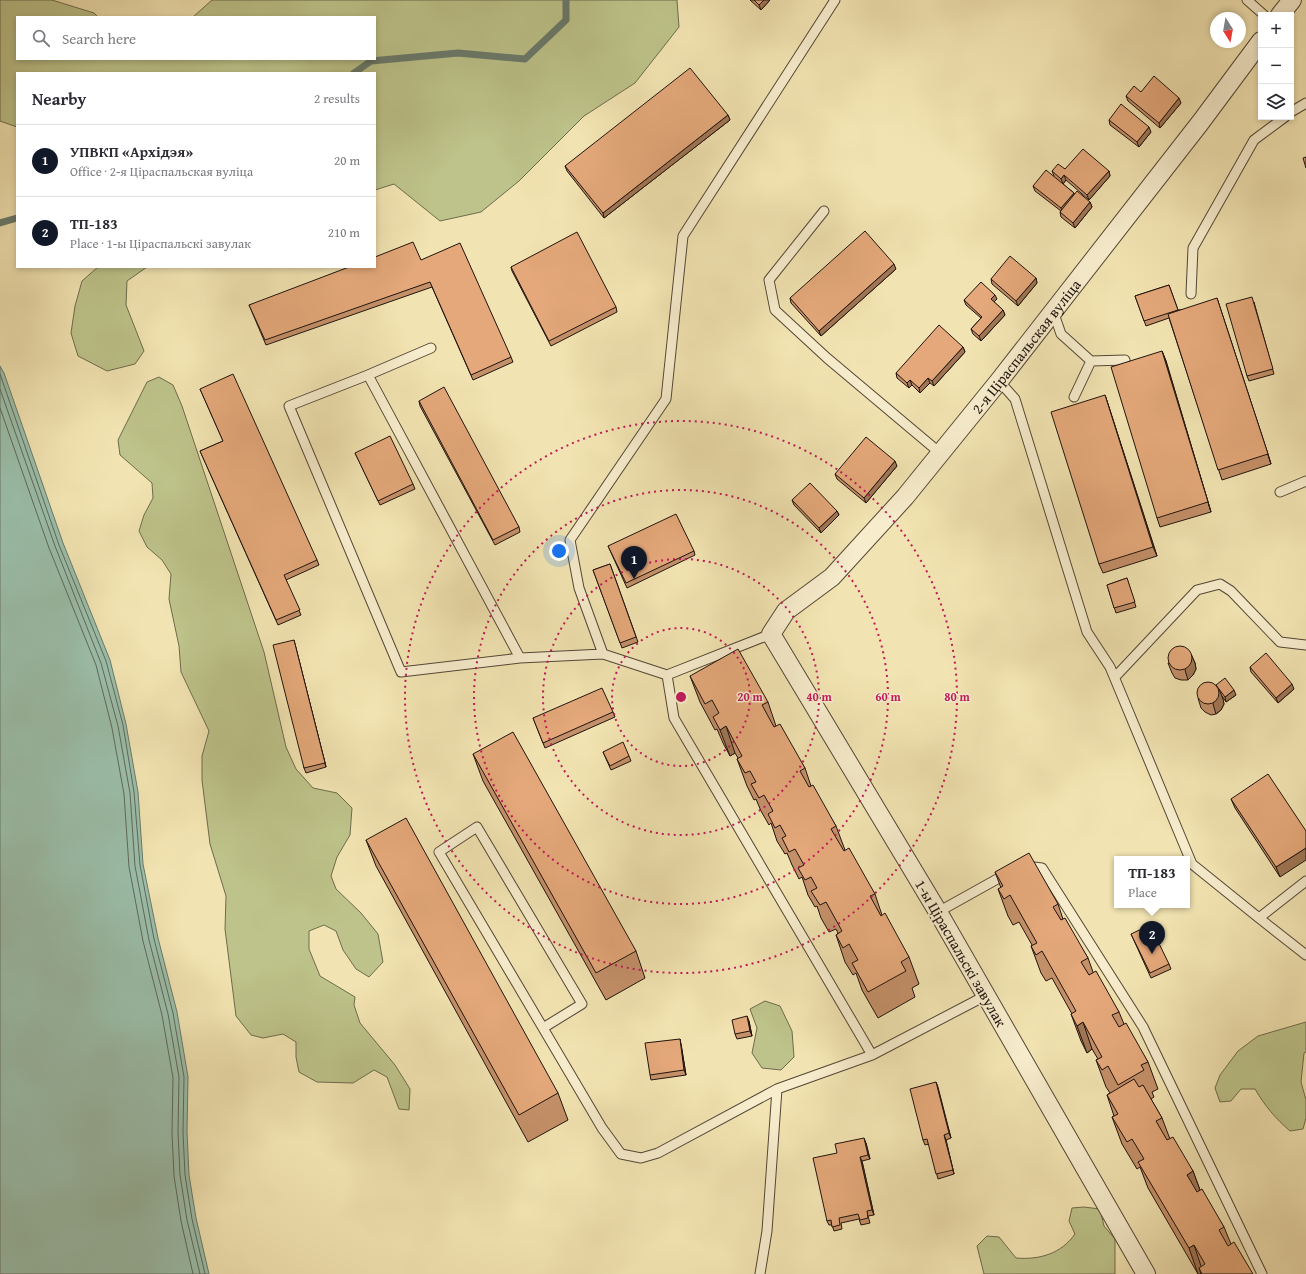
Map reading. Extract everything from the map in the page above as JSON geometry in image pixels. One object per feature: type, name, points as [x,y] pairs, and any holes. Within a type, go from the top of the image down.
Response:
[{"type":"street","points":[[1282,12],[1292,0]]},
{"type":"street","name":"2-я Ціраспальская вуліца","points":[[771,634],[786,611],[832,577],[905,497],[1000,381],[1200,123],[1258,44]]},
{"type":"street","name":"1-ы Ціраспальскі завулак","points":[[771,634],[938,912],[1146,1274]]},
{"type":"lane","points":[[603,654],[579,588],[570,540],[666,399],[683,236],[835,0]]},
{"type":"lane","points":[[1247,0],[1261,12]]},
{"type":"lane","points":[[1294,110],[1306,103]]},
{"type":"lane","points":[[1191,294],[1193,248],[1254,140],[1281,120]]},
{"type":"lane","points":[[824,211],[769,280],[776,310],[826,358],[940,454]]},
{"type":"lane","points":[[1053,311],[1061,334],[1091,361],[1125,360]]},
{"type":"lane","points":[[431,348],[289,406],[400,672],[520,658],[603,654],[667,675],[771,634]]},
{"type":"lane","points":[[1074,397],[1091,361]]},
{"type":"lane","points":[[368,375],[520,658]]},
{"type":"lane","points":[[1000,381],[1015,399],[1087,632],[1115,677],[1189,856]]},
{"type":"lane","points":[[1280,492],[1306,480]]},
{"type":"lane","points":[[1115,677],[1197,590],[1220,584],[1231,591],[1280,642],[1306,645]]},
{"type":"lane","points":[[667,675],[674,718],[872,1055]]},
{"type":"lane","points":[[542,1028],[582,1004],[477,827],[439,852],[542,1028],[602,1128],[621,1154],[641,1158],[658,1153],[777,1088],[872,1055],[986,996]]},
{"type":"lane","points":[[1190,859],[1192,864],[1306,955]]},
{"type":"lane","points":[[938,912],[1021,866],[1042,868],[1143,1027],[1262,1274]]},
{"type":"lane","points":[[1259,918],[1306,881]]},
{"type":"lane","points":[[760,1274],[767,1231],[777,1088]]},
{"type":"green space","points":[[0,0],[52,0],[94,13],[97,16],[16,16],[16,60],[376,60],[376,16],[194,16],[212,0],[677,0],[679,27],[635,83],[584,116],[519,181],[481,212],[440,221],[394,184],[376,190],[376,72],[16,72],[16,127],[0,121]]},
{"type":"green space","points":[[97,268],[146,268],[127,281],[126,305],[144,351],[135,364],[107,371],[78,356],[71,333],[75,306],[82,281]]},
{"type":"green space","points":[[159,377],[173,385],[182,406],[264,652],[286,747],[296,769],[313,788],[337,793],[352,808],[350,835],[337,857],[331,876],[336,889],[361,913],[378,934],[383,962],[369,977],[356,969],[343,950],[336,931],[324,925],[309,931],[309,949],[320,976],[355,997],[354,1005],[360,1023],[395,1065],[410,1089],[409,1110],[399,1109],[387,1077],[374,1070],[353,1083],[317,1082],[299,1072],[296,1057],[296,1042],[283,1034],[263,1038],[251,1035],[236,1016],[225,929],[226,896],[210,844],[202,780],[202,756],[209,731],[181,672],[179,646],[169,599],[171,574],[162,560],[147,547],[139,531],[144,515],[153,498],[152,483],[120,455],[118,440],[147,382]]},
{"type":"green space","points":[[765,1001],[780,1006],[792,1031],[794,1057],[781,1070],[762,1068],[752,1053],[757,1028],[750,1009]]},
{"type":"green space","points":[[1306,1022],[1306,1052],[1304,1053],[1301,1082],[1306,1100],[1306,1118],[1303,1129],[1290,1131],[1271,1112],[1255,1089],[1241,1089],[1231,1101],[1220,1102],[1215,1088],[1220,1075],[1238,1051],[1258,1036]]},
{"type":"green space","points":[[1084,1207],[1100,1209],[1104,1226],[1115,1239],[1115,1274],[984,1274],[977,1246],[987,1236],[999,1237],[1016,1258],[1041,1257],[1056,1251],[1069,1241],[1075,1234],[1069,1221],[1072,1208]]},
{"type":"water","points":[[0,366],[4,373],[63,543],[110,660],[126,724],[138,792],[143,864],[158,938],[177,1012],[188,1077],[187,1132],[189,1175],[196,1218],[209,1274],[0,1274]]},
{"type":"building","points":[[754,0],[764,0],[759,5]]},
{"type":"building","points":[[690,68],[728,115],[603,213],[565,166]]},
{"type":"building","points":[[1154,76],[1179,98],[1159,123],[1126,96],[1134,86],[1141,92]]},
{"type":"building","points":[[1121,104],[1149,127],[1137,142],[1109,120]]},
{"type":"building","points":[[1083,149],[1109,171],[1087,195],[1064,175],[1061,179],[1052,171],[1058,164],[1065,169]]},
{"type":"building","points":[[1306,157],[1306,168],[1303,158]]},
{"type":"building","points":[[1046,170],[1074,193],[1061,208],[1033,186]]},
{"type":"building","points":[[1077,191],[1090,202],[1073,223],[1060,212]]},
{"type":"building","points":[[865,231],[894,264],[819,331],[790,298]]},
{"type":"building","points":[[577,232],[616,307],[549,341],[511,267]]},
{"type":"building","points":[[413,242],[421,260],[460,243],[511,357],[471,375],[430,282],[265,340],[249,305],[346,268],[376,268],[376,257]]},
{"type":"building","points":[[1010,256],[1036,278],[1016,301],[991,279]]},
{"type":"building","points":[[981,282],[995,295],[991,299],[1003,310],[979,336],[971,329],[982,317],[964,300]]},
{"type":"building","points":[[1169,285],[1178,310],[1144,321],[1135,296]]},
{"type":"building","points":[[1252,297],[1273,369],[1247,376],[1226,304]]},
{"type":"building","points":[[1217,298],[1268,454],[1218,470],[1168,314]]},
{"type":"building","points":[[939,325],[963,347],[932,381],[928,378],[919,388],[910,380],[907,383],[896,373]]},
{"type":"building","points":[[1162,351],[1208,502],[1157,518],[1111,367]]},
{"type":"building","points":[[233,374],[317,560],[284,575],[300,610],[276,620],[200,451],[223,441],[200,389]]},
{"type":"building","points":[[444,387],[519,527],[493,540],[419,401]]},
{"type":"building","points":[[1105,395],[1153,547],[1099,564],[1051,412]]},
{"type":"building","points":[[390,436],[413,484],[378,501],[355,453]]},
{"type":"building","points":[[866,437],[895,461],[864,498],[835,474]]},
{"type":"building","points":[[810,483],[837,511],[819,528],[792,500]]},
{"type":"building","points":[[676,514],[694,551],[626,583],[608,546]]},
{"type":"building","points":[[610,564],[636,637],[620,643],[593,570]]},
{"type":"building","points":[[1127,578],[1135,602],[1114,608],[1107,585]]},
{"type":"building","points":[[294,640],[325,763],[304,768],[273,645]]},
{"type":"building","points":[[1180,646],[1189,649],[1192,658],[1189,667],[1180,670],[1171,667],[1168,658],[1171,649]]},
{"type":"building","points":[[738,649],[768,702],[762,705],[774,727],[780,724],[805,768],[800,771],[809,787],[813,785],[836,826],[831,829],[844,851],[849,848],[875,894],[870,896],[881,916],[885,913],[909,957],[901,962],[906,971],[868,992],[852,963],[858,960],[849,944],[843,948],[836,935],[842,931],[826,902],[820,905],[811,891],[817,888],[811,877],[805,880],[798,868],[804,865],[795,849],[789,852],[782,838],[786,836],[780,825],[775,828],[768,814],[773,811],[764,795],[759,798],[751,784],[756,782],[750,771],[745,773],[737,759],[742,756],[726,726],[720,730],[713,717],[719,713],[712,700],[705,704],[690,676]]},
{"type":"building","points":[[1266,653],[1292,684],[1276,698],[1250,667]]},
{"type":"building","points":[[1225,678],[1234,690],[1225,697],[1216,685]]},
{"type":"building","points":[[1208,682],[1216,685],[1219,693],[1216,701],[1208,704],[1200,701],[1197,693],[1200,685]]},
{"type":"building","points":[[602,688],[613,712],[543,743],[533,718]]},
{"type":"building","points":[[513,732],[636,951],[596,973],[473,754]]},
{"type":"building","points":[[623,742],[629,756],[610,766],[603,752]]},
{"type":"building","points":[[1268,774],[1306,831],[1306,848],[1276,867],[1231,799]]},
{"type":"building","points":[[406,818],[558,1093],[519,1115],[366,840]]},
{"type":"building","points":[[1029,853],[1058,904],[1053,907],[1061,920],[1065,918],[1088,958],[1081,962],[1089,975],[1096,971],[1119,1012],[1112,1015],[1119,1027],[1126,1023],[1148,1062],[1141,1065],[1144,1070],[1118,1085],[1108,1066],[1102,1070],[1096,1060],[1102,1057],[1083,1022],[1077,1026],[1071,1014],[1076,1011],[1042,951],[1036,955],[1031,946],[1037,943],[1010,895],[1004,899],[998,889],[1003,886],[995,872]]},
{"type":"building","points":[[1150,925],[1169,964],[1150,973],[1131,934]]},
{"type":"building","points":[[747,1016],[750,1031],[735,1034],[732,1020]]},
{"type":"building","points":[[680,1039],[684,1070],[650,1075],[645,1043]]},
{"type":"building","points":[[1134,1079],[1139,1087],[1143,1085],[1162,1118],[1156,1121],[1167,1140],[1173,1137],[1193,1171],[1187,1175],[1197,1192],[1202,1189],[1224,1227],[1219,1230],[1228,1246],[1234,1242],[1253,1274],[1202,1274],[1199,1268],[1205,1264],[1194,1245],[1189,1248],[1138,1162],[1144,1159],[1132,1139],[1127,1142],[1112,1117],[1118,1114],[1107,1095]]},
{"type":"building","points":[[936,1082],[949,1133],[944,1135],[953,1170],[936,1174],[927,1139],[923,1140],[910,1089]]},
{"type":"building","points":[[864,1138],[868,1155],[860,1157],[872,1210],[867,1211],[868,1218],[860,1220],[858,1214],[839,1218],[840,1225],[832,1227],[831,1220],[827,1221],[813,1158],[837,1153],[835,1144]]},
{"type":"waterway","points":[[355,72],[371,61],[458,53],[525,59],[566,20],[566,0]]},
{"type":"waterway","points":[[0,223],[16,218]]},
{"type":"place","name":"УПВКП «Архідэя»","points":[[634,579]]},
{"type":"place","name":"ТП-183","points":[[1152,954]]}]
